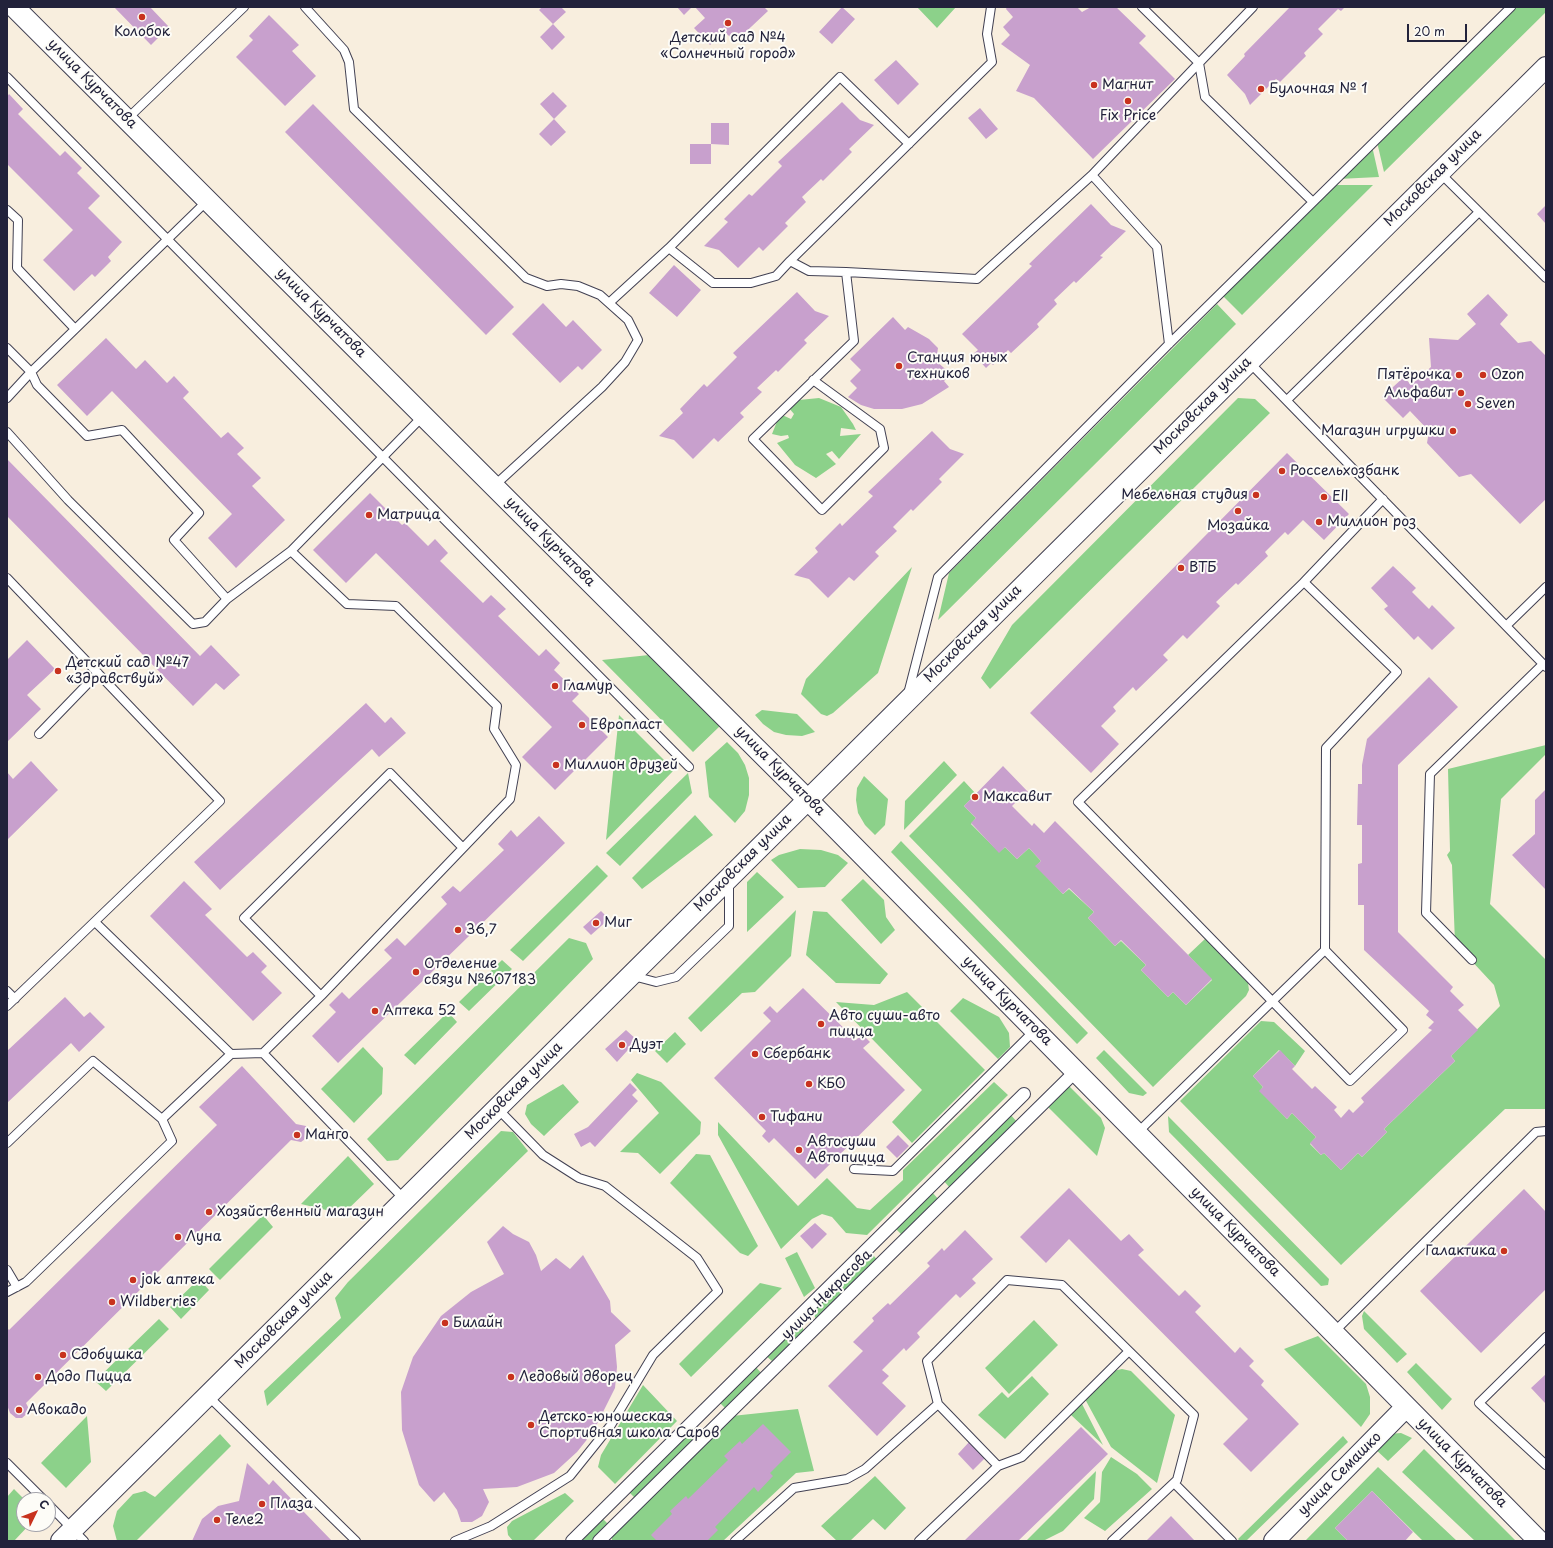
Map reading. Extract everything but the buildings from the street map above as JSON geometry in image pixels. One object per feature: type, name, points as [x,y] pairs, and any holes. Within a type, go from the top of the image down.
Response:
[{"type":"street","name":"улица Курчатова","points":[[14,7],[807,799],[1539,1541]]},
{"type":"street","name":"Московская улица","points":[[73,1537],[207,1395],[1546,67]]},
{"type":"street","name":"улица Некрасова","points":[[599,1541],[1076,1071]]},
{"type":"street","name":"улица Некрасова","points":[[572,1541],[1024,1094]]},
{"type":"street","name":"улица Семашко","points":[[1274,1541],[1406,1407]]},
{"type":"lane","points":[[127,119],[244,7]]},
{"type":"lane","points":[[305,7],[344,50],[350,62],[354,109],[526,278],[547,286],[560,284],[578,286],[600,295],[628,320],[638,340],[626,362],[602,387],[494,486]]},
{"type":"lane","points":[[668,248],[713,283],[751,282],[776,276],[992,62],[986,34],[991,7]]},
{"type":"lane","points":[[1142,7],[1199,63],[1205,97],[1313,202]]},
{"type":"lane","points":[[790,261],[809,271],[977,279],[1092,175],[1253,7]]},
{"type":"lane","points":[[906,701],[938,577],[1169,344],[1511,7]]},
{"type":"lane","points":[[7,77],[382,458],[690,767]]},
{"type":"lane","points":[[609,303],[668,248],[840,77],[908,144]]},
{"type":"lane","points":[[1440,172],[1546,278]]},
{"type":"lane","points":[[1092,175],[1157,247],[1169,344]]},
{"type":"lane","points":[[7,398],[31,372],[208,200]]},
{"type":"lane","points":[[7,210],[18,220],[17,268],[75,329]]},
{"type":"lane","points":[[1287,400],[1479,212]]},
{"type":"lane","points":[[813,380],[880,430],[884,448],[822,510],[753,439],[813,380],[854,341],[846,272]]},
{"type":"lane","points":[[7,348],[31,372],[37,385],[88,436],[122,430],[199,513],[174,540],[227,599]]},
{"type":"lane","points":[[1249,361],[1545,666],[1430,774],[1426,913],[1472,960]]},
{"type":"lane","points":[[7,432],[68,500],[193,624],[205,622],[227,599],[291,551],[424,415]]},
{"type":"lane","points":[[1304,582],[1397,672],[1326,748],[1325,950],[1403,1030],[1350,1081],[1078,802],[1304,582],[1383,499]]},
{"type":"lane","points":[[162,1120],[231,1054],[263,1053],[321,996],[510,799],[516,765],[494,729],[497,706],[396,606],[347,604],[291,551]]},
{"type":"lane","points":[[7,578],[220,801],[7,1006]]},
{"type":"lane","points":[[1506,626],[1546,587]]},
{"type":"lane","points":[[39,734],[98,673]]},
{"type":"lane","points":[[321,996],[244,918],[390,773],[463,848]]},
{"type":"lane","points":[[630,975],[656,982],[676,977],[729,926],[728,878]]},
{"type":"lane","points":[[95,922],[231,1054]]},
{"type":"lane","points":[[1137,1133],[1325,950]]},
{"type":"lane","points":[[7,991],[15,998]]},
{"type":"lane","points":[[854,1169],[893,1171],[1036,1030]]},
{"type":"lane","points":[[263,1053],[405,1199]]},
{"type":"lane","points":[[7,1143],[93,1061],[162,1120],[172,1141],[26,1282],[7,1292]]},
{"type":"lane","points":[[455,1541],[491,1526],[570,1476],[611,1425],[653,1355],[718,1291],[697,1258],[605,1186],[579,1178],[543,1155],[497,1108]]},
{"type":"lane","points":[[1334,1333],[1536,1132],[1546,1130]]},
{"type":"lane","points":[[7,1270],[17,1287]]},
{"type":"lane","points":[[998,1466],[938,1404],[927,1361],[1007,1280],[1062,1285],[1194,1415],[1177,1480],[1112,1541]]},
{"type":"lane","points":[[1546,1337],[1479,1403],[1546,1465]]},
{"type":"lane","points":[[919,1541],[998,1466],[1022,1457],[1129,1351]]},
{"type":"lane","points":[[207,1395],[356,1541]]},
{"type":"lane","points":[[737,1540],[794,1488],[847,1479],[865,1469],[938,1404]]},
{"type":"lane","points":[[7,1462],[36,1492]]},
{"type":"lane","points":[[1174,1483],[1232,1541]]},
{"type":"lane","points":[[56,1515],[73,1537]]},
{"type":"green space","points":[[917,7],[956,7],[937,28]]},
{"type":"green space","points":[[1514,7],[1546,7],[1546,12],[1384,172],[1377,142]]},
{"type":"green space","points":[[1372,146],[1379,177],[1338,179]]},
{"type":"green space","points":[[1334,185],[1373,185],[1242,315],[1223,296]]},
{"type":"green space","points":[[1217,304],[1236,324],[938,620],[949,573]]},
{"type":"green space","points":[[819,398],[841,407],[853,424],[856,430],[841,428],[840,436],[861,434],[839,459],[832,451],[826,454],[836,464],[816,478],[795,465],[777,443],[789,438],[788,435],[781,436],[772,434],[780,414],[791,419],[794,414],[788,407],[799,400]]},
{"type":"green space","points":[[1238,398],[1255,399],[1270,413],[990,689],[981,678],[1012,625]]},
{"type":"green space","points":[[912,567],[878,673],[833,713],[827,716],[821,714],[801,694],[806,679]]},
{"type":"green space","points":[[649,655],[720,726],[693,752],[602,660]]},
{"type":"green space","points":[[762,710],[797,714],[815,732],[802,736],[786,735],[774,732],[763,724],[755,715]]},
{"type":"green space","points":[[619,715],[674,770],[606,840]]},
{"type":"green space","points":[[727,742],[738,753],[745,765],[749,778],[749,795],[745,811],[735,823],[709,797],[705,762]]},
{"type":"green space","points":[[1546,745],[1546,754],[1501,799],[1490,904],[1546,960],[1546,1109],[1505,1109],[1341,1265],[1180,1101],[1261,1021],[1274,1022],[1305,1051],[1295,1066],[1279,1050],[1253,1076],[1263,1087],[1260,1091],[1287,1119],[1292,1113],[1316,1137],[1310,1144],[1321,1155],[1324,1153],[1341,1170],[1358,1153],[1362,1157],[1387,1132],[1384,1129],[1455,1061],[1451,1056],[1500,1006],[1494,985],[1455,943],[1452,865],[1447,855],[1450,851],[1448,769]]},
{"type":"green space","points":[[944,761],[957,775],[904,830],[905,801]]},
{"type":"green space","points":[[688,773],[692,793],[620,866],[606,853]]},
{"type":"green space","points":[[864,776],[888,799],[885,825],[875,835],[865,825],[858,813],[856,800],[857,788]]},
{"type":"green space","points":[[964,781],[976,794],[964,806],[976,818],[971,824],[999,852],[1005,847],[1017,859],[1029,848],[1041,861],[1036,866],[1063,894],[1069,889],[1094,912],[1088,918],[1115,946],[1121,941],[1146,965],[1141,970],[1168,997],[1173,992],[1186,1005],[1212,980],[1188,955],[1206,938],[1248,983],[1249,990],[1246,996],[1153,1087],[909,836]]},
{"type":"green space","points":[[695,815],[713,835],[642,889],[632,878]]},
{"type":"green space","points":[[901,841],[1088,1033],[1077,1044],[891,852]]},
{"type":"green space","points":[[800,849],[821,850],[838,855],[848,863],[825,887],[798,888],[771,860],[779,855]]},
{"type":"green space","points":[[597,865],[608,876],[523,961],[510,950]]},
{"type":"green space","points":[[757,872],[784,897],[747,932],[747,882]]},
{"type":"green space","points":[[863,879],[884,900],[886,917],[895,930],[881,944],[841,900]]},
{"type":"green space","points":[[796,910],[791,956],[755,992],[742,993],[701,1032],[688,1018]]},
{"type":"green space","points":[[813,911],[827,912],[888,974],[880,984],[836,983],[806,955]]},
{"type":"green space","points":[[569,938],[586,943],[593,959],[398,1160],[387,1161],[367,1139]]},
{"type":"green space","points":[[502,960],[512,969],[469,1011],[459,1002]]},
{"type":"green space","points":[[907,992],[985,1070],[912,1143],[892,1122],[922,1090],[836,1002],[874,1005]]},
{"type":"green space","points":[[963,998],[999,1017],[1009,1033],[1010,1047],[998,1059],[950,1011]]},
{"type":"green space","points":[[448,1012],[457,1022],[415,1065],[404,1055]]},
{"type":"green space","points":[[675,1032],[686,1044],[667,1063],[655,1051]]},
{"type":"green space","points":[[363,1047],[383,1068],[382,1094],[354,1123],[321,1089]]},
{"type":"green space","points":[[1104,1050],[1147,1093],[1143,1096],[1129,1093],[1096,1058]]},
{"type":"green space","points":[[637,1073],[661,1082],[701,1122],[700,1134],[660,1174],[638,1153],[620,1152],[659,1113],[631,1080]]},
{"type":"green space","points":[[994,1082],[1008,1095],[867,1235],[846,1233],[832,1217],[822,1214],[812,1219],[781,1249],[718,1135],[718,1122],[798,1206],[827,1178],[857,1208],[870,1210],[903,1180],[903,1170]]},
{"type":"green space","points":[[563,1084],[579,1102],[544,1136],[531,1124],[525,1114],[527,1105]]},
{"type":"green space","points":[[1069,1086],[1101,1118],[1105,1128],[1097,1156],[1048,1107]]},
{"type":"green space","points":[[1010,1114],[1017,1122],[950,1188],[943,1180]]},
{"type":"green space","points":[[1168,1116],[1329,1279],[1328,1285],[1321,1286],[1169,1132]]},
{"type":"green space","points":[[501,1131],[513,1132],[528,1151],[267,1406],[264,1391],[341,1318],[335,1298],[348,1282]]},
{"type":"green space","points":[[696,1154],[710,1155],[758,1246],[748,1256],[740,1253],[670,1183]]},
{"type":"green space","points":[[348,1156],[374,1184],[343,1214],[301,1204]]},
{"type":"green space","points":[[932,1192],[939,1200],[903,1236],[894,1227]]},
{"type":"green space","points":[[263,1215],[273,1227],[220,1280],[209,1269]]},
{"type":"green space","points":[[870,1251],[878,1261],[816,1319],[811,1309]]},
{"type":"green space","points":[[797,1252],[815,1288],[804,1297],[785,1258]]},
{"type":"green space","points":[[199,1279],[209,1290],[181,1319],[170,1307]]},
{"type":"green space","points":[[760,1283],[782,1288],[691,1377],[679,1364]]},
{"type":"green space","points":[[1364,1311],[1407,1354],[1397,1363],[1364,1329],[1362,1316]]},
{"type":"green space","points":[[159,1319],[169,1329],[106,1391],[95,1381]]},
{"type":"green space","points":[[1034,1320],[1058,1345],[1009,1394],[985,1368]]},
{"type":"green space","points":[[800,1321],[804,1331],[772,1361],[765,1355]]},
{"type":"green space","points":[[1318,1336],[1366,1384],[1370,1397],[1370,1414],[1361,1427],[1284,1349]]},
{"type":"green space","points":[[1416,1363],[1452,1399],[1442,1410],[1407,1372]]},
{"type":"green space","points":[[755,1366],[762,1374],[726,1409],[718,1401]]},
{"type":"green space","points":[[1122,1369],[1131,1371],[1175,1415],[1157,1483],[1111,1447],[1085,1399],[1113,1371]]},
{"type":"green space","points":[[1032,1376],[1049,1394],[1005,1439],[978,1415],[1002,1392],[1008,1398]]},
{"type":"green space","points":[[643,1385],[677,1421],[615,1484],[598,1467],[601,1455]]},
{"type":"green space","points":[[1081,1402],[1103,1445],[1070,1414]]},
{"type":"green space","points":[[798,1409],[814,1471],[796,1473],[723,1541],[612,1541],[612,1534],[732,1416]]},
{"type":"green space","points":[[87,1416],[91,1462],[66,1488],[41,1463]]},
{"type":"green space","points":[[694,1427],[702,1436],[636,1499],[627,1490]]},
{"type":"green space","points":[[1401,1433],[1412,1438],[1388,1461],[1373,1447],[1389,1434]]},
{"type":"green space","points":[[220,1434],[231,1446],[136,1541],[117,1541],[113,1526],[117,1511],[133,1494],[145,1491],[155,1497]]},
{"type":"green space","points":[[1343,1436],[1348,1442],[1246,1541],[1240,1541],[1238,1539]]},
{"type":"green space","points":[[1424,1449],[1516,1541],[1475,1541],[1402,1472]]},
{"type":"green space","points":[[1111,1457],[1137,1474],[1152,1489],[1105,1531],[1084,1518],[1100,1502],[1102,1472]]},
{"type":"green space","points":[[1378,1467],[1457,1541],[1423,1541],[1372,1491],[1335,1528],[1348,1541],[1305,1541]]},
{"type":"green space","points":[[1096,1471],[1094,1499],[1063,1531],[1043,1541],[1026,1541]]},
{"type":"green space","points":[[875,1476],[906,1508],[885,1530],[873,1519],[850,1541],[837,1541],[821,1526]]},
{"type":"green space","points":[[14,1489],[17,1492],[16,1532],[22,1532],[14,1541],[7,1541],[7,1497]]},
{"type":"green space","points":[[565,1493],[574,1501],[533,1541],[513,1541],[508,1535],[507,1527],[512,1521]]},
{"type":"green space","points":[[601,1517],[609,1525],[593,1541],[576,1541]]},
{"type":"place","name":"Колобок","points":[[142,17]]},
{"type":"place","name":"Детский сад №4 «Солнечный город»","points":[[728,23]]},
{"type":"place","name":"Магнит","points":[[1094,85]]},
{"type":"place","name":"Булочная № 1","points":[[1261,89]]},
{"type":"place","name":"Fix Price","points":[[1128,101]]},
{"type":"place","name":"Станция юных техников","points":[[899,366]]},
{"type":"place","name":"Пятёрочка","points":[[1459,375]]},
{"type":"place","name":"Ozon","points":[[1483,375]]},
{"type":"place","name":"Альфавит","points":[[1461,393]]},
{"type":"place","name":"Seven","points":[[1468,404]]},
{"type":"place","name":"Магазин игрушки","points":[[1453,431]]},
{"type":"place","name":"Россельхозбанк","points":[[1282,471]]},
{"type":"place","name":"Мебельная студия","points":[[1256,495]]},
{"type":"place","name":"Ell","points":[[1324,497]]},
{"type":"place","name":"Мозайка","points":[[1238,511]]},
{"type":"place","name":"Матрица","points":[[369,515]]},
{"type":"place","name":"Миллион роз","points":[[1319,522]]},
{"type":"place","name":"ВТБ","points":[[1181,568]]},
{"type":"place","name":"Детский сад №47 «Здравствуй»","points":[[58,671]]},
{"type":"place","name":"Гламур","points":[[555,686]]},
{"type":"place","name":"Европласт","points":[[582,725]]},
{"type":"place","name":"Миллион друзей","points":[[556,765]]},
{"type":"place","name":"Максавит","points":[[975,797]]},
{"type":"place","name":"Миг","points":[[596,923]]},
{"type":"place","name":"36,7","points":[[458,930]]},
{"type":"place","name":"Отделение связи №607183","points":[[416,972]]},
{"type":"place","name":"Аптека 52","points":[[375,1011]]},
{"type":"place","name":"Авто суши-авто пицца","points":[[821,1024]]},
{"type":"place","name":"Дуэт","points":[[622,1045]]},
{"type":"place","name":"Сбербанк","points":[[755,1054]]},
{"type":"place","name":"КБО","points":[[809,1084]]},
{"type":"place","name":"Тифани","points":[[762,1117]]},
{"type":"place","name":"Манго","points":[[297,1135]]},
{"type":"place","name":"Автосуши Автопицца","points":[[799,1150]]},
{"type":"place","name":"Хозяйственный магазин","points":[[209,1212]]},
{"type":"place","name":"Луна","points":[[178,1237]]},
{"type":"place","name":"Галактика","points":[[1504,1251]]},
{"type":"place","name":"jok аптека","points":[[133,1280]]},
{"type":"place","name":"Wildberries","points":[[112,1302]]},
{"type":"place","name":"Билайн","points":[[445,1323]]},
{"type":"place","name":"Сдобушка","points":[[63,1355]]},
{"type":"place","name":"Додо Пицца","points":[[38,1377]]},
{"type":"place","name":"Ледовый дворец","points":[[511,1377]]},
{"type":"place","name":"Авокадо","points":[[19,1410]]},
{"type":"place","name":"Детско-юношеская Спортивная школа Саров","points":[[531,1425]]},
{"type":"place","name":"Плаза","points":[[262,1504]]},
{"type":"place","name":"Теле2","points":[[217,1520]]}]
